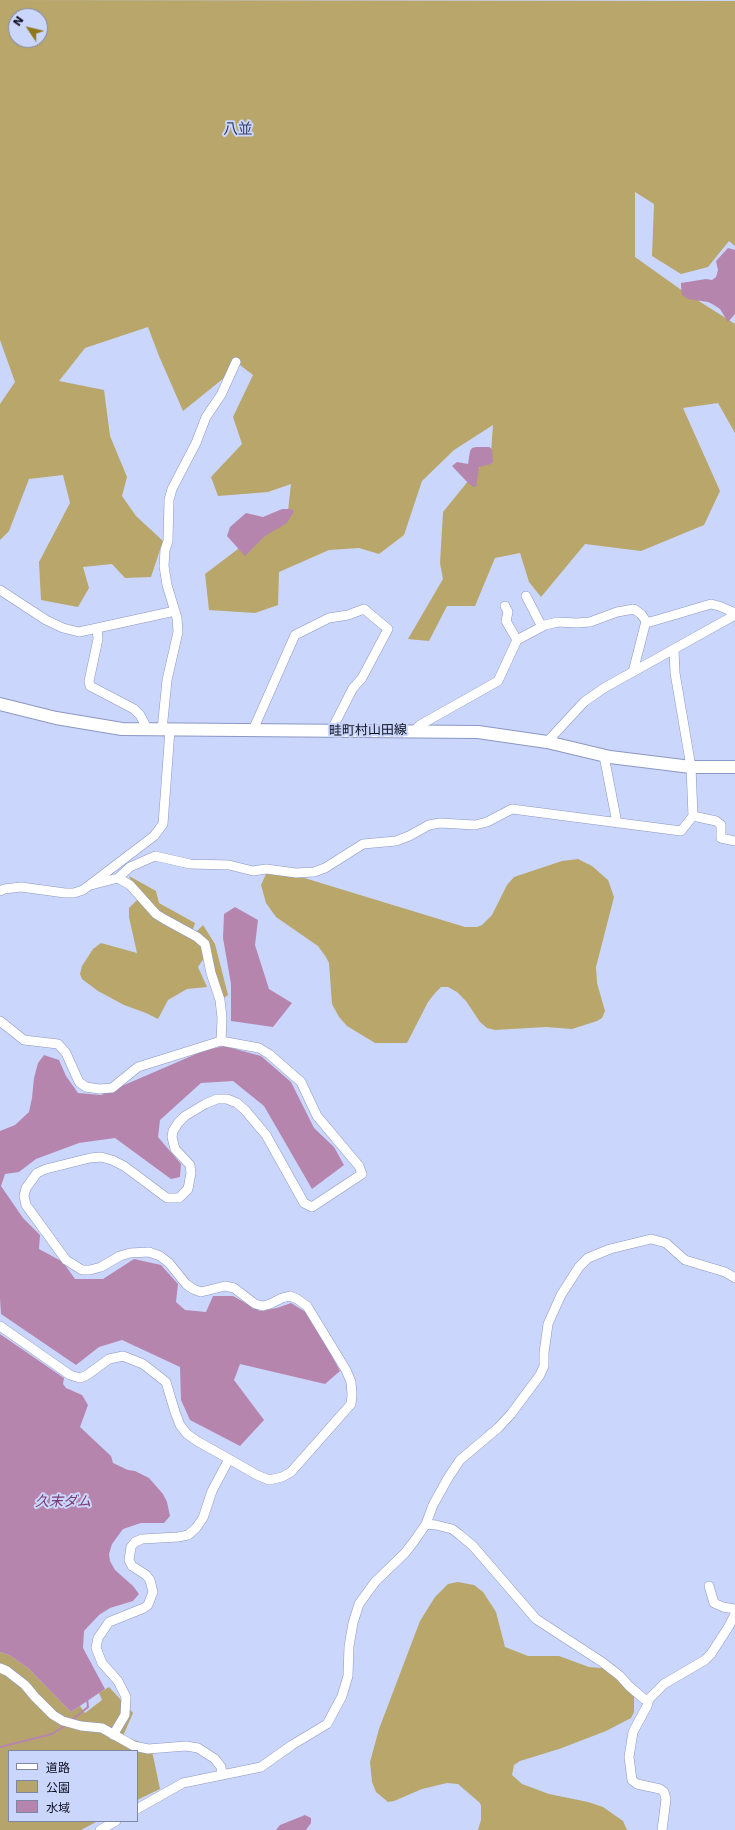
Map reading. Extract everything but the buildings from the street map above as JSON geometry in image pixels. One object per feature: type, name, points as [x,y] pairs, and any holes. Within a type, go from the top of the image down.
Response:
[{"type":"main road","name":"畦町村山田線","points":[[0,704],[91,724],[122,728],[148,730],[415,730],[478,732],[547,742],[604,756],[691,767],[735,767]]},
{"type":"street","points":[[91,885],[154,836],[163,824],[167,680],[178,632],[175,611],[167,584],[164,566],[165,550],[168,541],[169,500],[172,489],[196,443],[206,416],[221,394],[236,362]]},
{"type":"street","points":[[0,590],[46,620],[63,628],[79,632],[175,611]]},
{"type":"street","points":[[526,596],[542,627]]},
{"type":"street","points":[[415,730],[420,725],[498,681],[517,640],[542,627],[558,622],[590,622],[617,612],[634,609],[641,614],[646,621],[650,622],[711,604],[719,606],[735,614]]},
{"type":"street","points":[[505,606],[508,612],[506,621],[517,640]]},
{"type":"street","points":[[253,730],[295,635],[330,618],[348,615],[364,609],[388,629],[362,678],[353,688],[331,731]]},
{"type":"street","points":[[547,742],[584,702],[604,688],[735,614]]},
{"type":"street","points":[[633,672],[646,621]]},
{"type":"street","points":[[97,628],[98,639],[89,681],[90,686],[134,709],[148,730]]},
{"type":"street","points":[[0,891],[4,889],[21,887],[74,893],[91,885],[118,878],[130,867],[155,856],[190,864],[229,865],[253,871],[266,869],[296,873],[314,872],[325,868],[363,844],[396,841],[429,825],[440,823],[475,825],[487,822],[512,809],[681,831],[693,816],[691,767],[676,679],[674,649]]},
{"type":"street","points":[[604,756],[617,823]]},
{"type":"street","points":[[693,816],[716,822],[721,825],[721,838],[735,841]]},
{"type":"street","points":[[118,878],[130,885],[160,917],[197,936],[205,944],[211,973],[220,1000],[222,1018],[221,1041]]},
{"type":"street","points":[[0,1021],[24,1040],[58,1044],[66,1053],[79,1082],[86,1087],[99,1089],[112,1088],[138,1068],[221,1041],[260,1048],[301,1082],[317,1116],[359,1166],[362,1174],[312,1207],[304,1203],[266,1135],[245,1110],[237,1103],[227,1099],[217,1099],[205,1104],[185,1116],[173,1130],[172,1137],[175,1149],[190,1165],[191,1173],[188,1189],[179,1198],[168,1198],[124,1166],[112,1160],[101,1157],[68,1164],[37,1173],[26,1188],[24,1196],[26,1205],[66,1260],[82,1270],[90,1270],[101,1267],[120,1256],[130,1253],[149,1252],[160,1256],[169,1262],[186,1284],[201,1292],[225,1286],[234,1288],[255,1304],[263,1306],[290,1296],[297,1298],[307,1306],[346,1370],[351,1382],[352,1395],[350,1404],[291,1472],[282,1477],[269,1480],[257,1475],[187,1434],[180,1425],[166,1382],[143,1364],[123,1356],[116,1357],[110,1359],[87,1375],[80,1378],[70,1375],[0,1326]]},
{"type":"street","points":[[138,1808],[183,1782],[261,1767],[292,1745],[327,1724],[342,1696],[348,1676],[349,1646],[353,1623],[359,1604],[375,1582],[405,1553],[426,1524],[433,1505],[460,1460],[511,1414],[540,1375],[544,1366],[544,1353],[548,1324],[561,1295],[579,1267],[588,1258],[610,1249],[651,1239],[666,1243],[685,1260],[720,1270],[735,1278]]},
{"type":"street","points":[[113,1735],[125,1715],[126,1697],[118,1681],[102,1663],[96,1648],[98,1638],[109,1622],[148,1605],[153,1592],[150,1580],[146,1575],[132,1566],[129,1560],[131,1548],[135,1542],[142,1539],[188,1535],[196,1528],[203,1518],[212,1491],[229,1459]]},
{"type":"street","points":[[426,1524],[452,1529],[460,1535],[473,1546],[536,1619],[602,1662],[620,1676],[644,1699],[649,1699]]},
{"type":"street","points":[[709,1586],[714,1602],[723,1607],[735,1609]]},
{"type":"street","points":[[662,1830],[666,1799],[664,1792],[660,1789],[637,1784],[632,1780],[629,1758],[633,1732],[647,1706],[649,1699],[664,1684],[705,1660],[711,1654],[735,1614]]},
{"type":"street","points":[[0,1668],[7,1671],[25,1685],[53,1715],[63,1721],[81,1726],[102,1728],[134,1746],[148,1749],[186,1746],[198,1748],[214,1759],[221,1767],[222,1775]]},
{"type":"street","points":[[100,1830],[114,1822]]},
{"type":"green space","points":[[0,1652],[9,1655],[28,1668],[71,1712],[80,1706],[85,1713],[102,1700],[99,1693],[109,1687],[133,1713],[123,1736],[151,1746],[160,1789],[138,1800],[138,1750],[8,1750],[8,1822],[96,1822],[81,1830],[0,1830]]},
{"type":"shaded area","points":[[0,0],[735,1],[735,246],[729,241],[708,267],[681,274],[652,256],[654,204],[635,192],[635,257],[680,289],[735,324],[735,433],[718,403],[683,408],[720,491],[704,525],[641,551],[585,544],[541,597],[529,582],[520,553],[495,558],[475,606],[447,606],[429,641],[408,639],[443,579],[440,563],[443,512],[491,453],[493,425],[454,450],[422,481],[404,535],[379,554],[359,548],[329,550],[279,572],[278,605],[255,613],[209,610],[205,574],[288,511],[291,484],[268,492],[218,496],[211,477],[242,444],[233,417],[253,375],[240,365],[183,411],[148,327],[85,348],[59,381],[104,390],[110,436],[127,477],[122,496],[136,516],[163,541],[151,577],[125,578],[112,564],[83,567],[89,588],[78,607],[41,600],[39,562],[70,503],[63,475],[29,479],[9,531],[0,540],[0,404],[15,382],[0,340]]},
{"type":"shaded area","points":[[578,859],[592,866],[608,880],[614,897],[596,967],[597,983],[605,1011],[602,1018],[572,1029],[546,1027],[495,1030],[487,1028],[480,1022],[466,1001],[457,992],[448,987],[441,987],[428,1002],[407,1043],[375,1043],[347,1026],[339,1017],[332,1004],[329,963],[326,957],[318,946],[276,917],[266,903],[261,885],[266,874],[273,870],[288,873],[465,927],[477,927],[482,925],[492,915],[507,885],[514,877],[562,861]]},
{"type":"shaded area","points":[[129,876],[156,891],[159,903],[195,923],[190,938],[203,925],[215,944],[228,995],[220,1001],[206,955],[198,967],[207,987],[187,989],[168,1000],[158,1019],[124,1005],[98,991],[82,979],[80,974],[82,966],[93,949],[101,943],[137,953],[129,917],[129,908],[138,899]]},
{"type":"shaded area","points":[[458,1582],[474,1585],[483,1592],[496,1612],[505,1647],[528,1656],[559,1656],[589,1667],[612,1669],[634,1696],[634,1712],[631,1718],[606,1731],[559,1749],[520,1761],[514,1765],[512,1775],[522,1784],[549,1794],[588,1802],[603,1807],[623,1821],[627,1830],[478,1830],[481,1820],[480,1803],[458,1784],[447,1783],[422,1789],[394,1801],[388,1802],[376,1792],[372,1782],[370,1762],[379,1729],[420,1621],[435,1597],[448,1584]]},
{"type":"water","points":[[728,248],[735,250],[735,314],[728,322],[720,309],[714,305],[708,302],[688,299],[682,295],[681,283],[706,279],[712,280],[716,277],[718,270],[716,261]]},
{"type":"water","points":[[489,447],[492,449],[493,462],[491,464],[479,467],[476,487],[474,487],[469,484],[452,466],[457,462],[468,464],[470,451],[472,448]]},
{"type":"water","points":[[282,509],[291,509],[294,511],[287,523],[265,536],[245,556],[227,536],[230,527],[246,513],[263,517]]},
{"type":"water","points":[[235,907],[258,920],[255,945],[269,989],[292,1003],[273,1027],[231,1021],[231,984],[223,938],[224,914]]},
{"type":"water","points":[[224,1046],[261,1056],[291,1082],[314,1128],[334,1147],[344,1165],[312,1189],[264,1106],[233,1081],[201,1083],[160,1120],[158,1137],[181,1164],[180,1177],[171,1179],[115,1138],[79,1143],[36,1159],[19,1172],[5,1174],[1,1186],[23,1218],[40,1235],[39,1249],[63,1262],[75,1279],[103,1279],[134,1259],[161,1265],[178,1284],[176,1302],[185,1310],[206,1312],[213,1296],[233,1296],[260,1311],[277,1308],[291,1303],[309,1314],[340,1371],[325,1384],[240,1364],[234,1380],[264,1420],[240,1446],[190,1420],[181,1400],[180,1367],[122,1340],[99,1347],[76,1365],[1,1314],[0,1298],[0,1131],[15,1125],[29,1112],[34,1078],[38,1063],[44,1055],[59,1060],[66,1076],[78,1093],[101,1095],[203,1051]]},
{"type":"water","name":"久末ダム","points":[[0,1334],[64,1378],[63,1384],[66,1388],[82,1395],[88,1405],[80,1427],[111,1456],[113,1463],[149,1478],[163,1494],[167,1502],[170,1516],[164,1523],[141,1523],[123,1529],[112,1544],[109,1554],[110,1561],[115,1570],[133,1586],[139,1594],[133,1601],[110,1608],[99,1615],[84,1631],[83,1648],[105,1689],[71,1712],[28,1668],[9,1655],[0,1652]]},
{"type":"water","points":[[305,1815],[311,1818],[311,1823],[306,1830],[276,1830],[280,1825]]},
{"type":"waterway","points":[[72,1720],[88,1707],[87,1698]]},
{"type":"waterway","points":[[0,1747],[52,1734],[66,1725]]},
{"type":"district","name":"八並","points":[[238,130]]}]
